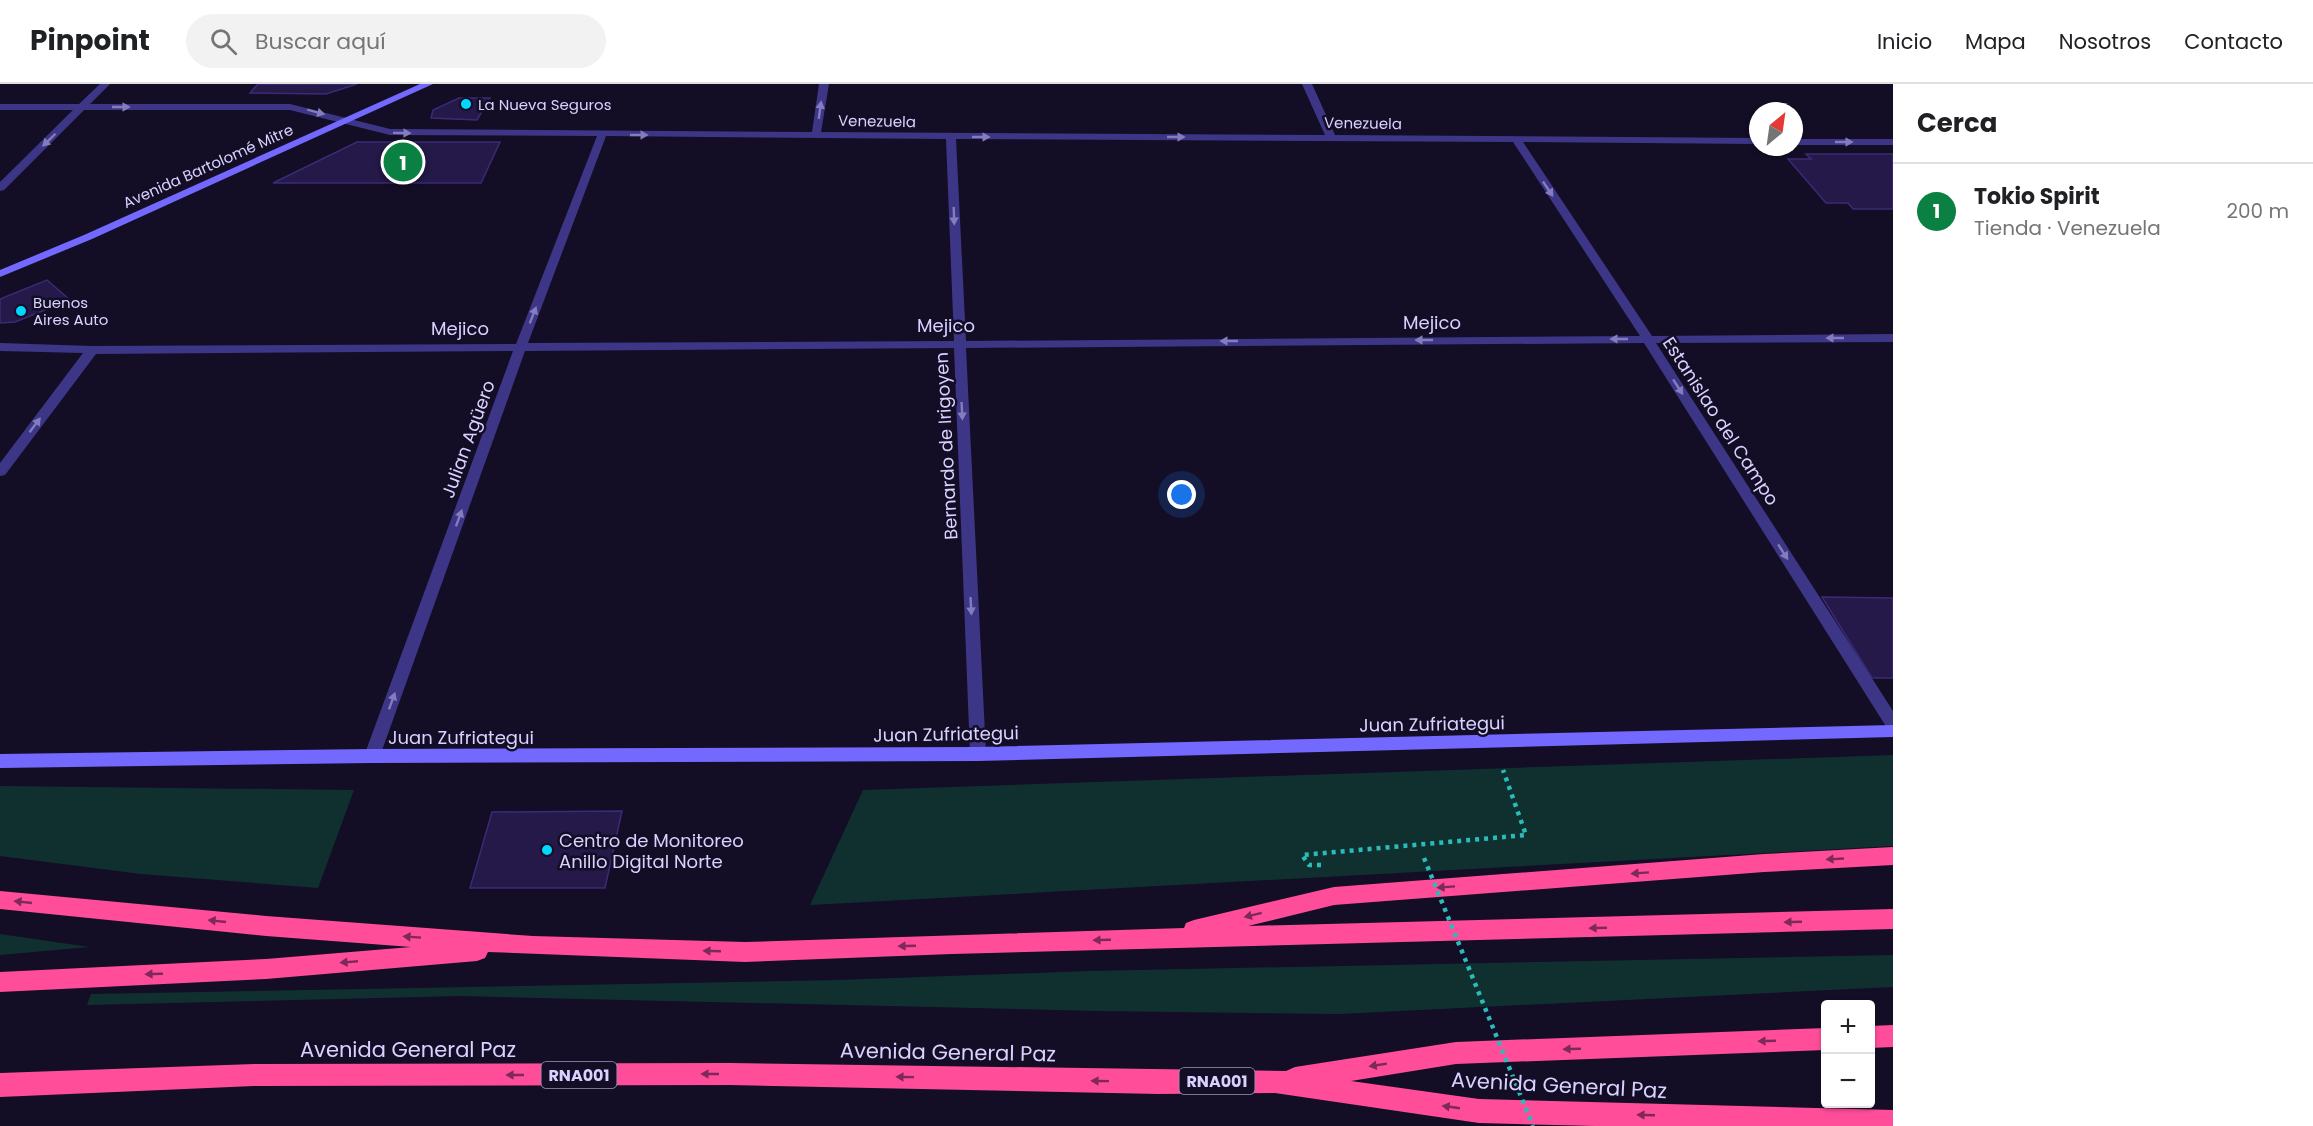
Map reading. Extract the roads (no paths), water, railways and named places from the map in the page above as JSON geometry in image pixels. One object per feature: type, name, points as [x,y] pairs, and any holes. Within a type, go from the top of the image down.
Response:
[{"type":"highway","points":[[1160,938],[1334,896],[1764,863],[1893,856]]},
{"type":"highway","points":[[0,900],[266,926],[533,946],[745,952],[1160,938],[1893,919]]},
{"type":"highway","points":[[0,982],[266,969],[533,946]]},
{"type":"highway","points":[[1875,1037],[1893,1036]]},
{"type":"highway","points":[[1275,1080],[1456,1053],[1821,1039]]},
{"type":"highway","name":"Avenida General Paz","points":[[0,1085],[278,1075],[729,1074],[1158,1082],[1275,1080],[1479,1111],[1893,1122]]},
{"type":"street","points":[[0,188],[105,84]]},
{"type":"street","name":"Avenida Bartolomé Mitre","points":[[0,273],[88,237],[428,84]]},
{"type":"street","points":[[816,135],[824,84]]},
{"type":"street","points":[[1307,84],[1331,137]]},
{"type":"street","name":"Venezuela","points":[[0,107],[290,107],[312,110],[390,132],[1749,141]]},
{"type":"street","name":"Julian Agüero","points":[[372,756],[521,346],[602,135]]},
{"type":"street","name":"Bernardo de Irigoyen","points":[[951,136],[978,754]]},
{"type":"street","name":"Estanislao del Campo","points":[[1516,140],[1647,338],[1893,724]]},
{"type":"street","points":[[1803,142],[1893,142]]},
{"type":"street","name":"Mejico","points":[[0,347],[92,350],[1893,338]]},
{"type":"street","points":[[0,472],[92,350]]},
{"type":"street","name":"Juan Zufriategui","points":[[0,761],[372,756],[978,754],[1893,731]]},
{"type":"place","name":"La Nueva Seguros","points":[[466,104]]},
{"type":"place","name":"Tokio Spirit","points":[[403,162]]},
{"type":"place","name":"Buenos Aires Auto","points":[[21,311]]},
{"type":"place","name":"Centro de Monitoreo Anillo Digital Norte","points":[[547,850]]}]
